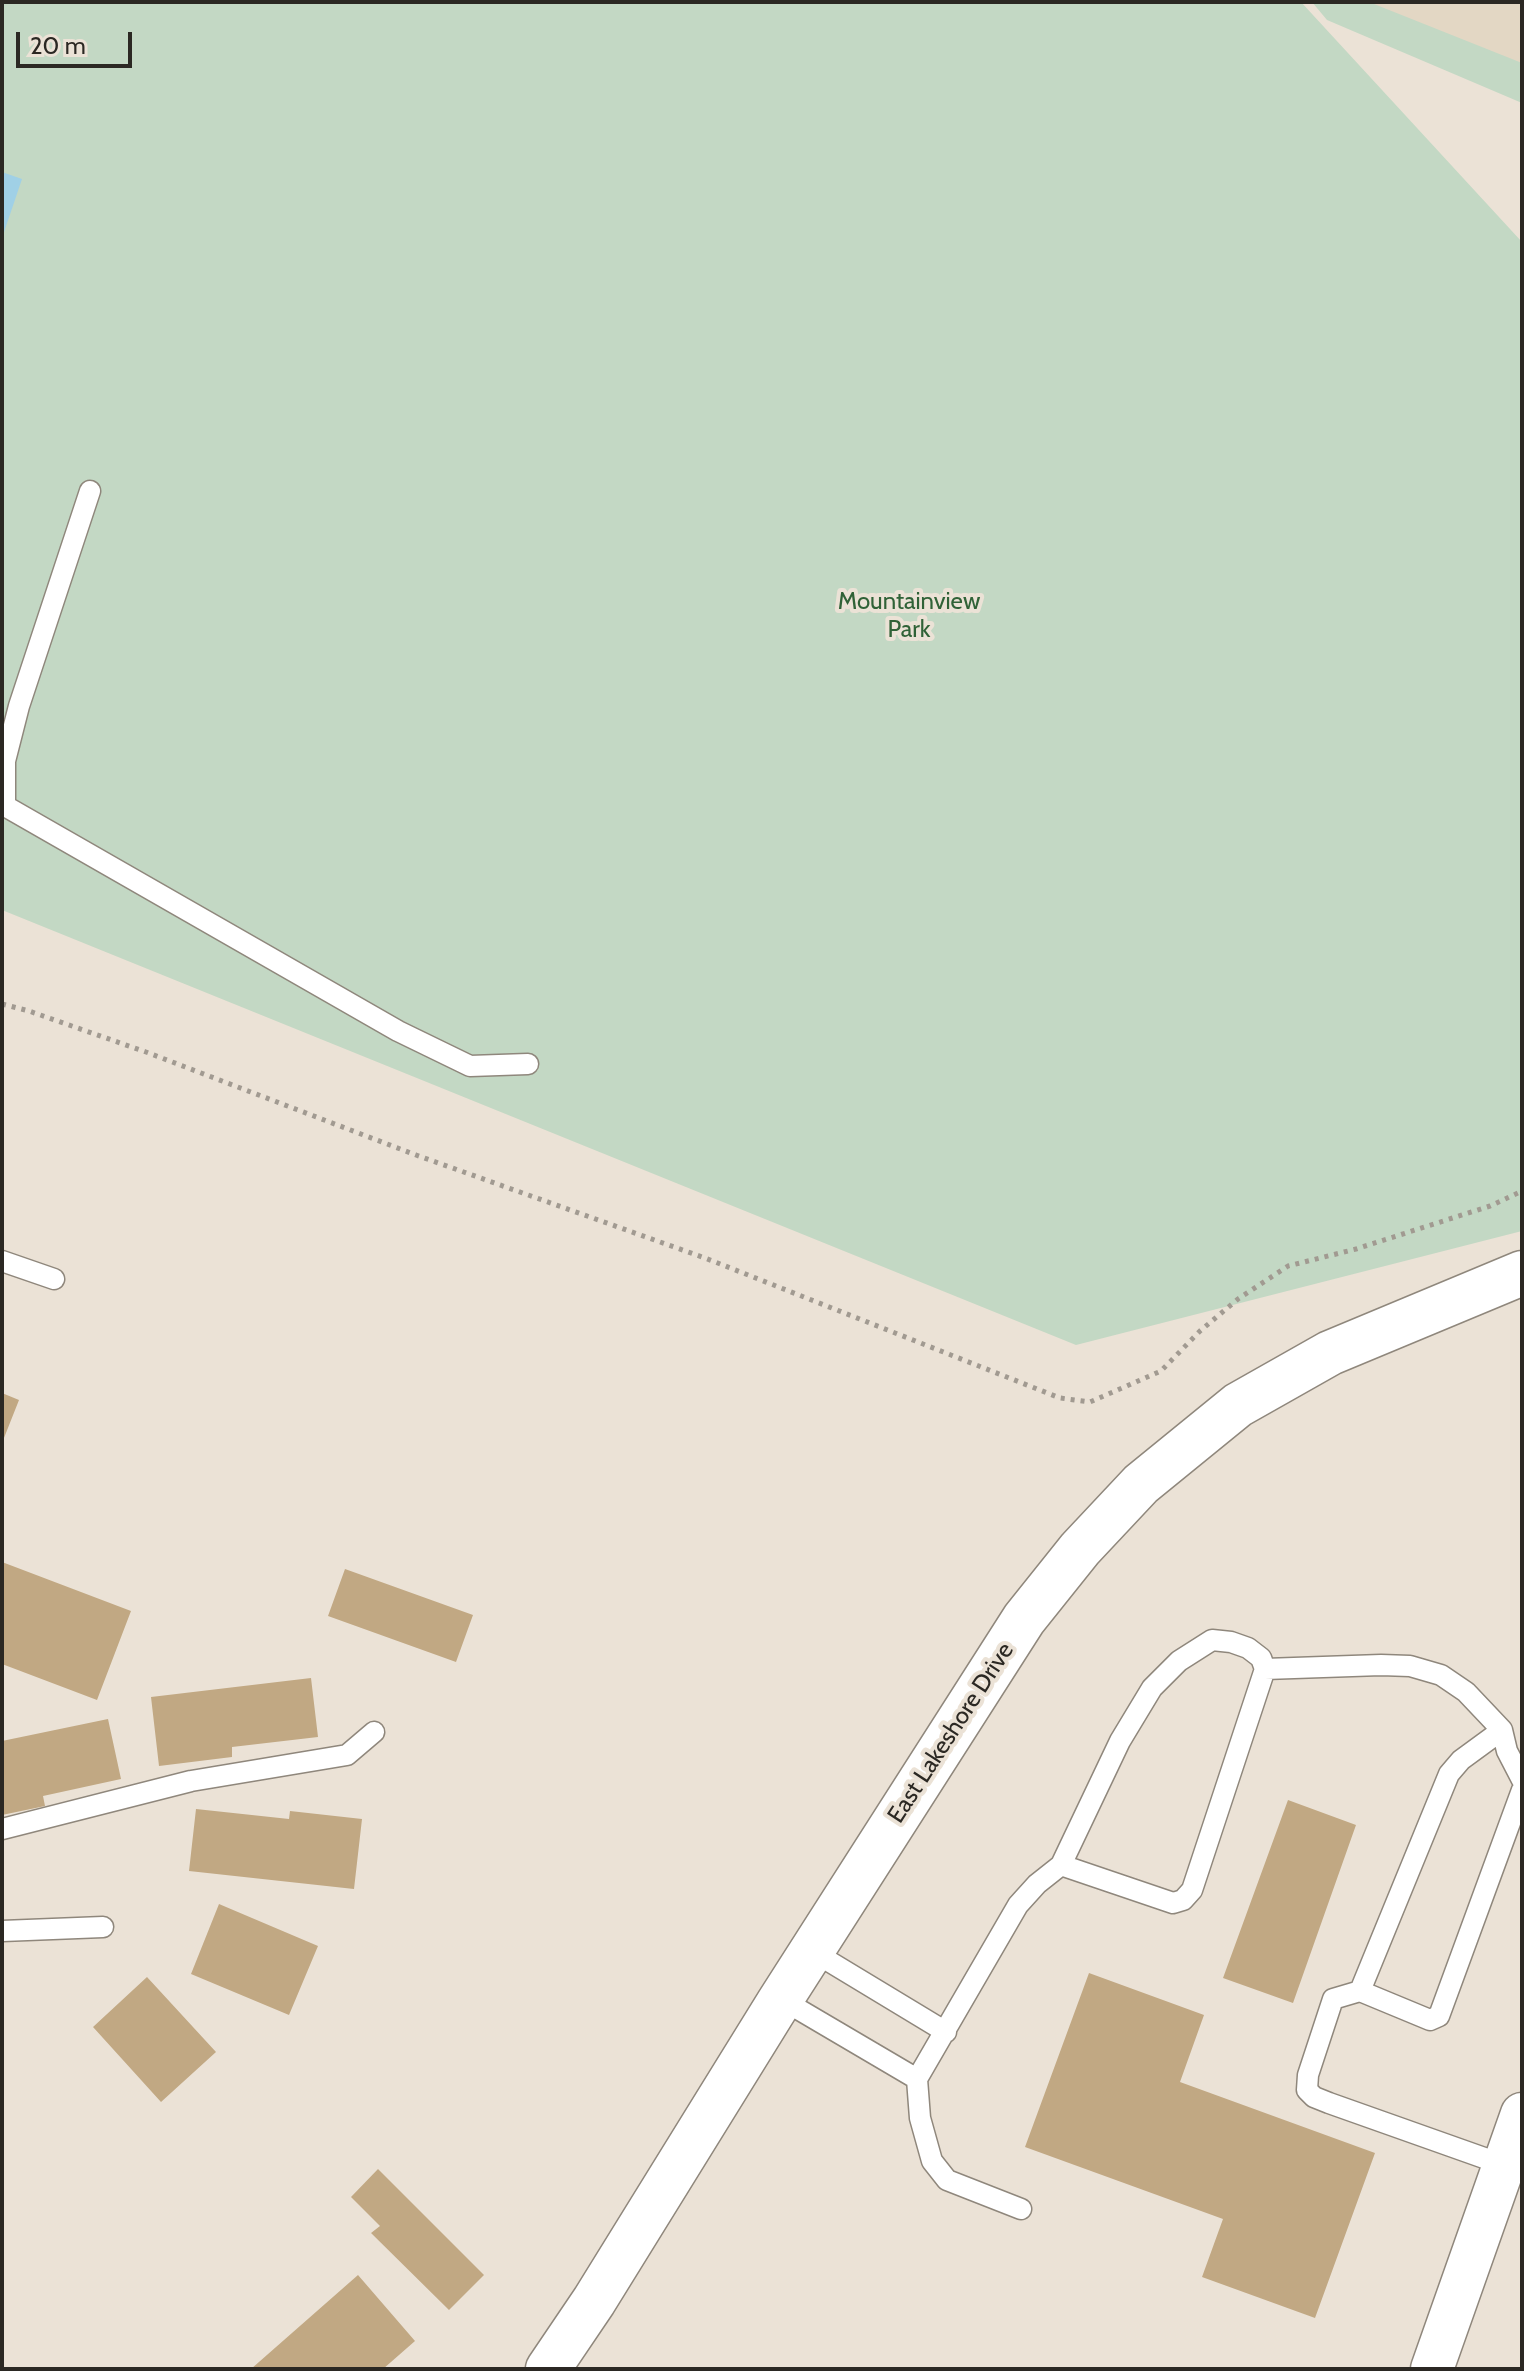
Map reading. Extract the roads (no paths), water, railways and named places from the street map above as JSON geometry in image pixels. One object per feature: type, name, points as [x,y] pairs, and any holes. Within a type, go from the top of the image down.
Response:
[{"type":"main road","name":"East Lakeshore Drive","points":[[548,2369],[594,2301],[781,1999],[1024,1619],[1080,1549],[1141,1484],[1238,1405],[1330,1353],[1522,1273]]},
{"type":"street","points":[[1432,2369],[1522,2114]]},
{"type":"lane","points":[[90,491],[19,706],[5,761],[5,806],[398,1031],[470,1066],[528,1064]]},
{"type":"lane","points":[[2,1261],[54,1279]]},
{"type":"lane","points":[[1021,2209],[947,2180],[932,2161],[920,2118],[917,2079],[1018,1905],[1037,1884],[1061,1865],[1120,1741],[1152,1688],[1179,1661],[1212,1640],[1248,1648],[1261,1658],[1265,1669],[1192,1890],[1183,1900],[1173,1903],[1061,1865]]},
{"type":"lane","points":[[1265,1669],[1381,1665],[1410,1666],[1441,1675],[1466,1692],[1502,1730],[1507,1751],[1522,1780]]},
{"type":"lane","points":[[1360,1991],[1449,1774],[1461,1760],[1502,1730]]},
{"type":"lane","points":[[2,1829],[191,1781],[347,1755],[374,1732]]},
{"type":"lane","points":[[1504,2165],[1329,2103],[1314,2097],[1307,2090],[1308,2075],[1333,1999],[1360,1991],[1430,2020],[1439,2016],[1522,1790]]},
{"type":"lane","points":[[2,1931],[103,1927]]},
{"type":"lane","points":[[812,1951],[946,2032]]},
{"type":"lane","points":[[781,1999],[917,2079]]},
{"type":"water","points":[[2,172],[22,179],[2,238]]},
{"type":"park label","name":"Mountainview Park","points":[[909,616]]}]
